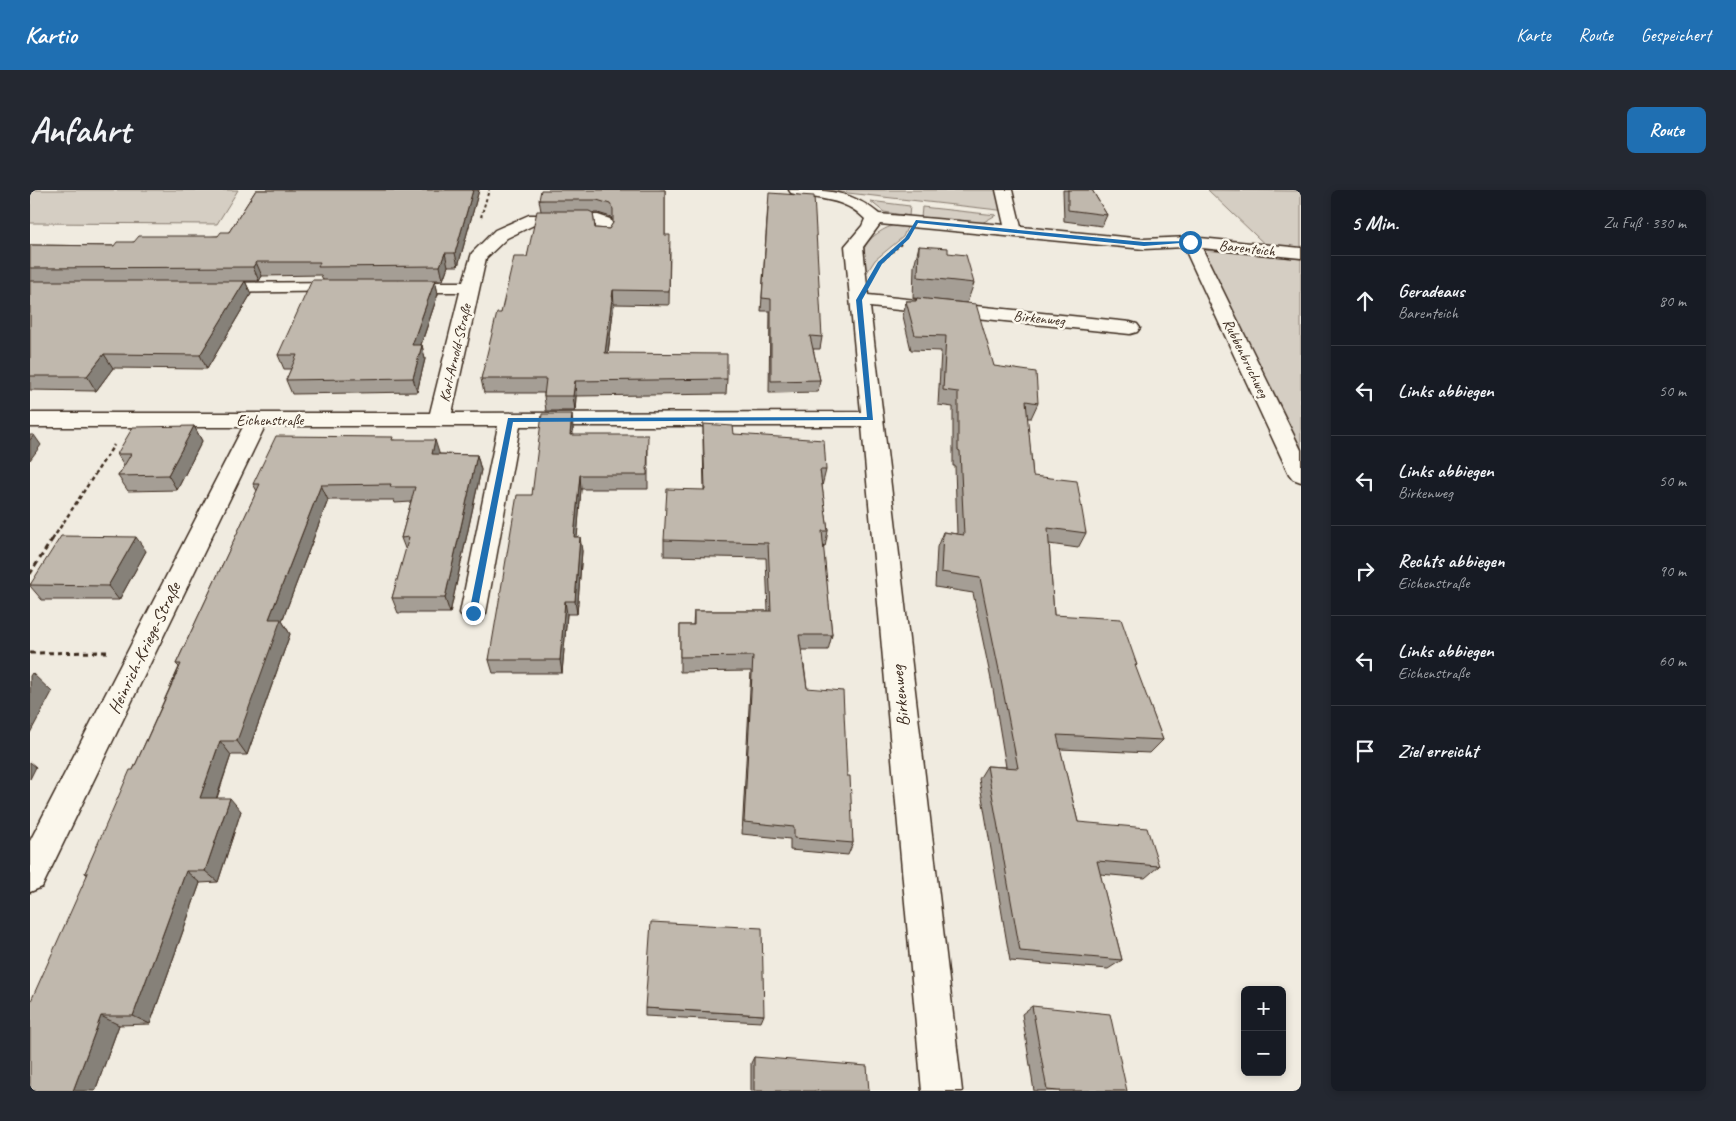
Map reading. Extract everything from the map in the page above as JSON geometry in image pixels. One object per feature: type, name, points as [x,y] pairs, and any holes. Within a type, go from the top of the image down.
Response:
[{"type":"street","points":[[797,190],[836,195],[864,206],[874,218]]},
{"type":"street","points":[[1004,190],[1014,232]]},
{"type":"street","name":"Karl-Arnold-Straße","points":[[439,420],[478,257],[501,234],[535,218],[592,218],[604,223],[604,237]]},
{"type":"street","name":"Barenteich","points":[[874,218],[1144,244],[1190,242],[1301,254]]},
{"type":"street","name":"Birkenweg","points":[[874,218],[870,228],[854,246],[942,1091]]},
{"type":"street","name":"Rubbenbruchweg","points":[[1190,242],[1301,474]]},
{"type":"street","points":[[190,288],[360,287]]},
{"type":"street","name":"Karl-Arnold-Straße","points":[[380,287],[470,287]]},
{"type":"street","name":"Birkenweg","points":[[859,300],[1130,328]]},
{"type":"street","name":"Eichenstraße","points":[[30,420],[871,419]]},
{"type":"street","name":"Heinrich-Kriege-Straße","points":[[30,876],[257,420]]},
{"type":"street","points":[[473,613],[510,420]]},
{"type":"path","points":[[859,300],[880,263],[908,238],[916,222]]},
{"type":"path","points":[[30,574],[130,420]]},
{"type":"path","points":[[30,654],[143,652]]},
{"type":"shaded area","points":[[30,190],[238,190],[217,224],[30,223]]},
{"type":"shaded area","points":[[822,190],[1002,190],[1007,211],[839,192]]},
{"type":"shaded area","points":[[1208,190],[1301,191],[1301,258],[1276,255]]},
{"type":"shaded area","points":[[870,201],[910,206],[909,216],[884,212]]},
{"type":"shaded area","points":[[922,207],[996,215],[982,223],[921,218]]},
{"type":"shaded area","points":[[897,224],[908,225],[903,237],[875,260],[866,274],[864,250],[868,241],[887,228]]},
{"type":"shaded area","points":[[1203,250],[1301,259],[1301,450]]},
{"type":"building","points":[[256,190],[473,190],[455,253],[445,253],[440,266],[318,267],[320,262],[256,262],[253,267],[30,268],[30,245],[114,246],[117,242],[134,242],[139,236],[218,236],[221,232],[229,232]]},
{"type":"building","points":[[541,190],[665,190],[665,235],[670,235],[669,291],[613,290],[605,353],[727,354],[727,379],[575,381],[573,396],[544,396],[546,379],[481,379],[497,313],[501,313],[514,257],[527,257],[537,211],[589,211],[593,213],[595,228],[609,229],[613,223],[613,209],[610,204],[597,200],[539,200]]},
{"type":"building","points":[[1068,190],[1092,190],[1107,215],[1068,210]]},
{"type":"building","points":[[769,193],[814,196],[822,337],[810,336],[820,380],[771,381],[771,299],[762,298]]},
{"type":"building","points":[[919,246],[948,248],[948,253],[966,255],[974,283],[918,277]]},
{"type":"building","points":[[312,280],[435,280],[412,345],[422,345],[413,378],[286,380],[297,355],[278,355]]},
{"type":"building","points":[[30,281],[245,281],[200,355],[104,354],[87,376],[30,376]]},
{"type":"building","points":[[917,298],[976,304],[994,366],[1036,372],[1038,403],[1026,401],[1033,476],[1077,481],[1086,533],[1048,528],[1054,615],[1121,619],[1137,665],[1135,665],[1163,740],[1057,735],[1078,822],[1147,828],[1159,866],[1097,861],[1122,960],[1020,951],[987,766],[1018,768],[980,578],[941,572],[943,532],[964,535],[960,451],[958,450],[958,392],[943,390],[946,336],[915,335],[906,301],[916,301]]},
{"type":"building","points":[[542,414],[572,414],[570,435],[648,435],[647,475],[580,475],[574,537],[580,537],[575,601],[565,601],[560,660],[489,660],[517,495],[532,495]]},
{"type":"building","points":[[703,424],[733,426],[734,434],[824,440],[826,470],[820,470],[828,531],[822,531],[832,635],[799,635],[807,688],[843,691],[847,776],[850,776],[853,843],[794,838],[794,827],[744,822],[753,656],[680,657],[680,625],[694,625],[694,611],[771,611],[768,543],[664,540],[667,489],[705,490]]},
{"type":"building","points":[[194,426],[168,475],[118,476],[131,454],[117,454],[133,427]]},
{"type":"building","points":[[276,436],[393,437],[392,440],[435,440],[432,454],[477,455],[445,598],[392,598],[409,537],[401,538],[415,487],[390,487],[391,484],[321,485],[269,619],[281,619],[237,741],[220,741],[200,798],[230,798],[205,871],[186,871],[133,1016],[101,1016],[73,1091],[30,1091],[30,1003],[88,873],[85,873],[130,770],[133,770],[181,664],[176,664],[260,484],[253,484]]},
{"type":"building","points":[[61,536],[136,537],[108,586],[30,585]]},
{"type":"building","points":[[651,922],[762,928],[764,1015],[645,1008]]},
{"type":"building","points":[[1032,1006],[1110,1014],[1127,1091],[1047,1090]]},
{"type":"building","points":[[754,1057],[867,1066],[869,1091],[754,1091]]},
{"type":"route","points":[[473,613],[510,420],[871,419],[859,300],[880,263],[908,238],[916,222],[1144,244],[1190,242]]}]
